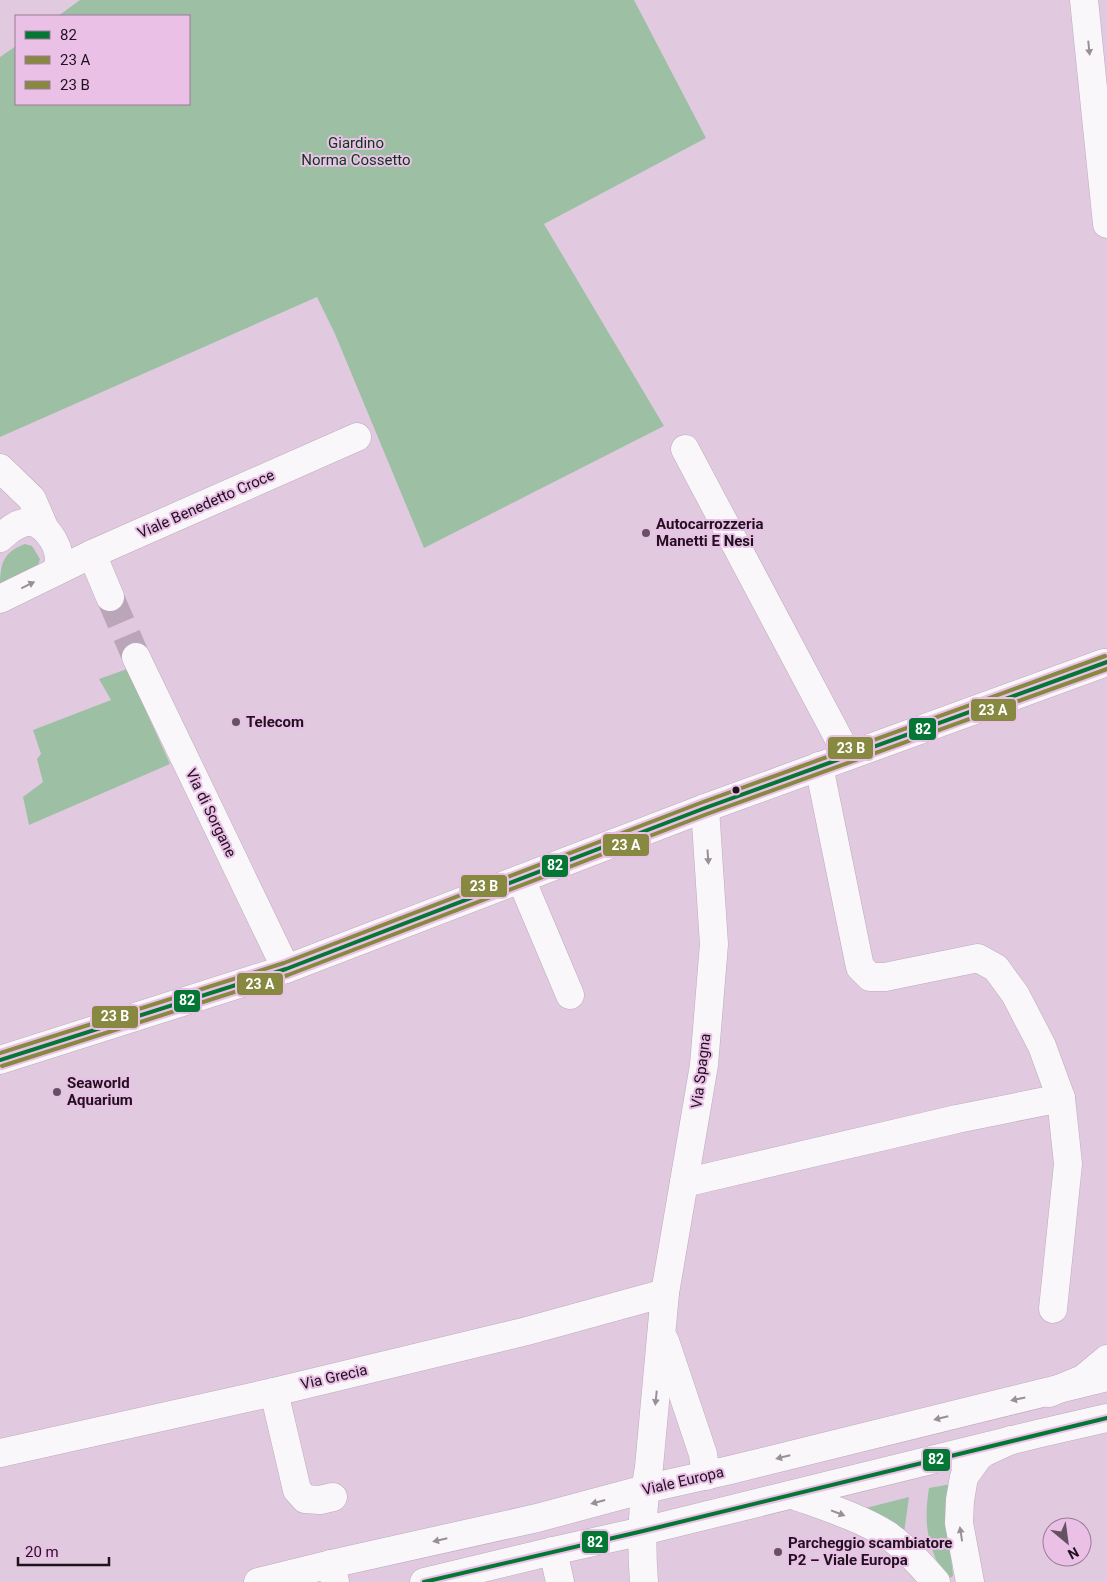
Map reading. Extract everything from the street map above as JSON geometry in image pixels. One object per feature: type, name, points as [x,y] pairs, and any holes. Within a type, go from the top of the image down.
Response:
[{"type":"main road","points":[[1084,0],[1107,224]]},
{"type":"main road","name":"Viale Benedetto Croce","points":[[0,599],[92,554],[357,437]]},
{"type":"main road","points":[[685,449],[848,756]]},
{"type":"main road","points":[[0,468],[32,499],[58,554],[60,562],[56,571]]},
{"type":"main road","points":[[0,538],[12,527],[24,522],[36,523],[44,527]]},
{"type":"main road","points":[[92,554],[110,597]]},
{"type":"main road","name":"Via di Sorgane","points":[[136,656],[286,969]]},
{"type":"main road","points":[[0,1060],[286,969],[705,808],[1104,663]]},
{"type":"main road","points":[[820,766],[860,967],[870,977],[885,977],[978,958],[996,968],[1016,994],[1042,1046],[1061,1098],[1068,1164],[1053,1309]]},
{"type":"main road","name":"Via Spagna","points":[[644,1582],[642,1554],[645,1489],[649,1467],[665,1293],[704,1065],[714,944],[705,808]]},
{"type":"main road","points":[[521,879],[570,995]]},
{"type":"main road","points":[[684,1183],[957,1119],[1061,1098]]},
{"type":"main road","name":"Via Grecia","points":[[0,1453],[274,1392],[528,1331],[665,1293]]},
{"type":"main road","name":"Via Spagna","points":[[662,1332],[703,1454],[718,1473]]},
{"type":"main road","points":[[1049,1393],[1083,1380],[1107,1359]]},
{"type":"main road","name":"Viale Europa","points":[[258,1582],[333,1573],[645,1489],[1049,1393],[1107,1377]]},
{"type":"main road","points":[[274,1392],[298,1490],[305,1499],[320,1500],[333,1497]]},
{"type":"main road","points":[[424,1582],[793,1495],[1107,1418]]},
{"type":"main road","points":[[970,1582],[959,1517],[964,1477],[979,1456],[1011,1440]]},
{"type":"main road","points":[[793,1495],[844,1515],[890,1537],[917,1560],[936,1582]]},
{"type":"main road","points":[[553,1551],[560,1582]]},
{"type":"green space","name":"Giardino Norma Cossetto","points":[[80,0],[634,0],[706,138],[544,224],[664,426],[424,548],[335,334],[317,297],[0,437],[0,57],[15,47],[15,105],[190,105],[190,15],[59,15]]},
{"type":"green space","points":[[25,544],[32,546],[40,559],[37,568],[0,586],[4,560],[12,551]]},
{"type":"green space","points":[[127,669],[170,764],[29,825],[23,797],[43,782],[37,759],[41,754],[33,730],[111,700],[99,679]]},
{"type":"green space","points":[[957,1483],[949,1535],[953,1576],[946,1580],[928,1536],[927,1502],[929,1488]]},
{"type":"green space","points":[[909,1497],[904,1533],[858,1510]]},
{"type":"tunnel","points":[[110,597],[136,657]]},
{"type":"transit line","points":[[0,1053],[284,963],[703,802],[1105,656]]},
{"type":"transit line","name":"82","points":[[0,1060],[286,969],[705,808],[1107,662]]},
{"type":"transit line","points":[[2,1066],[288,975],[707,814],[1107,669]]},
{"type":"transit line","name":"82","points":[[424,1582],[643,1531],[1107,1418]]},
{"type":"place","name":"Autocarrozzeria Manetti E Nesi","points":[[646,533]]},
{"type":"place","name":"Telecom","points":[[236,722]]},
{"type":"place","name":"Seaworld Aquarium","points":[[57,1092]]},
{"type":"place","name":"Parcheggio scambiatore P2 – Viale Europa","points":[[778,1552]]}]
